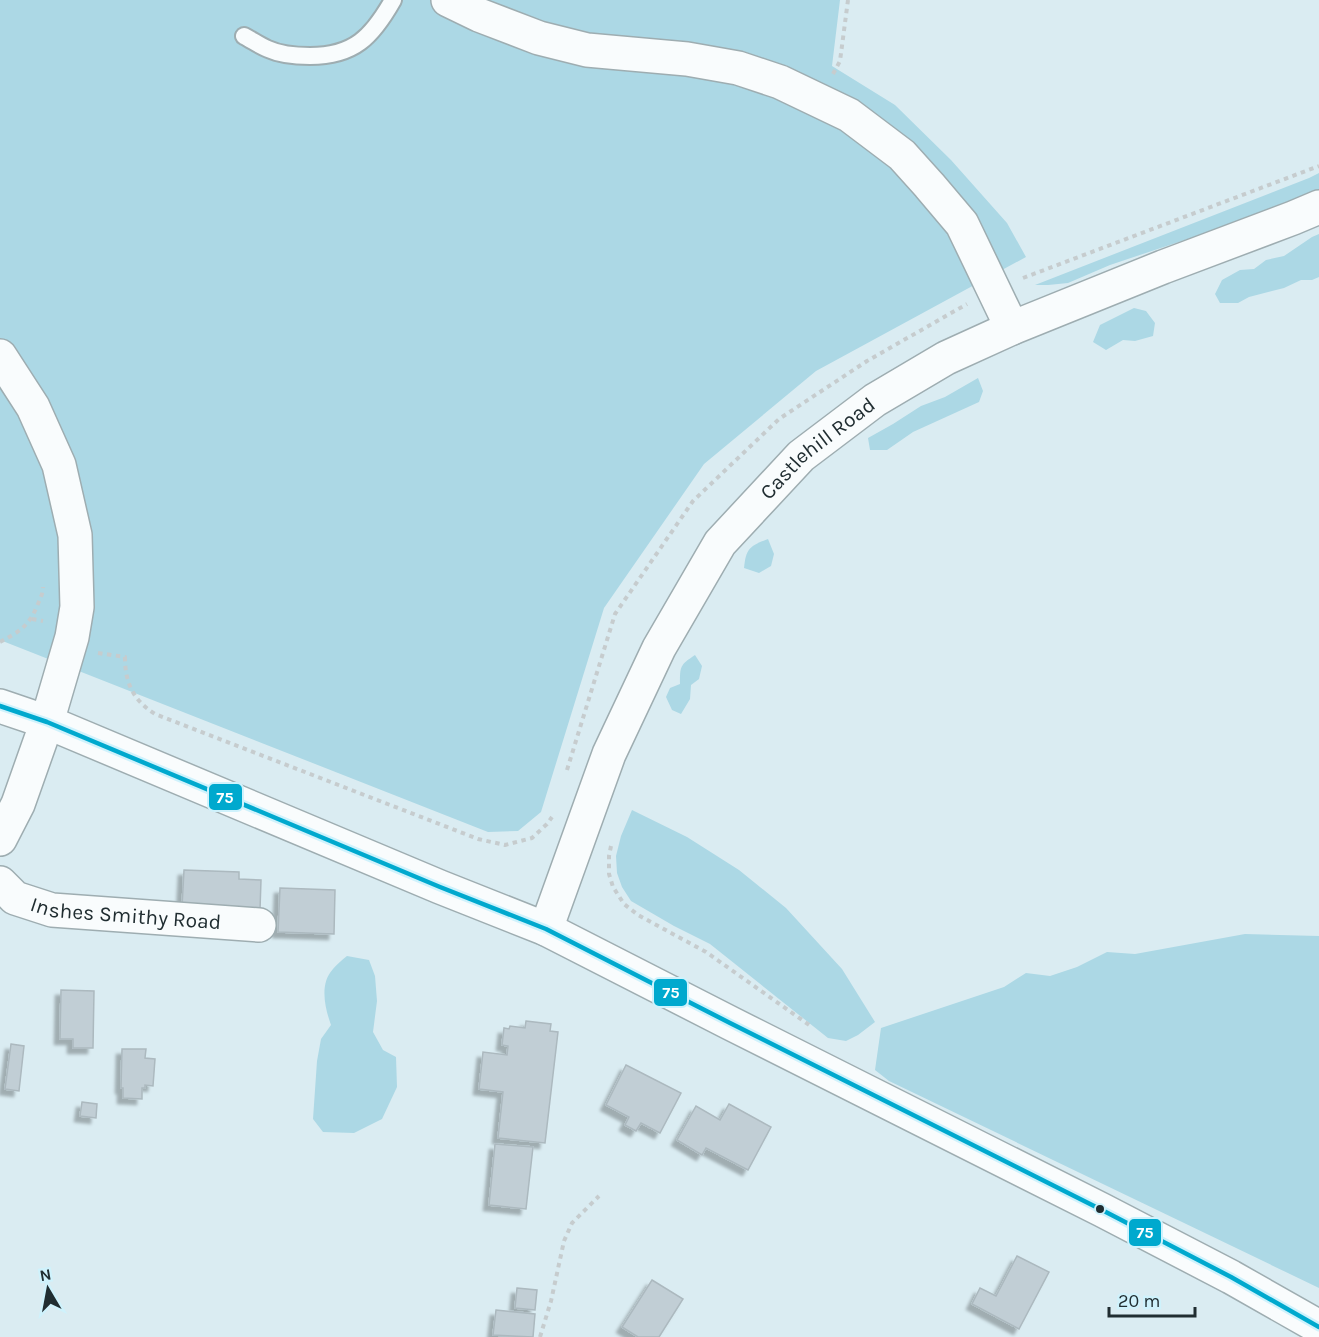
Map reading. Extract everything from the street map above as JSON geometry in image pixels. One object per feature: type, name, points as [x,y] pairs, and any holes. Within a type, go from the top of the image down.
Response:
[{"type":"street","points":[[448,0],[479,15],[539,38],[587,50],[687,59],[738,68],[780,81],[849,115],[902,155],[962,224],[1012,328]]},
{"type":"street","name":"Castlehill Road","points":[[546,928],[609,754],[659,648],[720,543],[801,456],[875,400],[946,358],[1012,328],[1319,207]]},
{"type":"street","points":[[0,356],[33,407],[58,465],[75,535],[77,607],[72,637],[47,722],[18,804],[0,839]]},
{"type":"street","points":[[0,706],[47,722],[440,887],[546,928],[1231,1277],[1319,1327]]},
{"type":"street","name":"Inshes Smithy Road","points":[[0,883],[15,898],[52,910],[259,925]]},
{"type":"lane","points":[[244,36],[270,50],[296,56],[327,56],[352,48],[369,34],[384,16],[393,0]]},
{"type":"path","points":[[818,100],[840,61],[848,0]]},
{"type":"path","points":[[0,642],[20,632],[32,618],[43,592],[43,583]]},
{"type":"path","points":[[540,1337],[568,1232],[572,1223],[599,1196]]},
{"type":"shaded area","points":[[0,0],[840,0],[832,66],[895,105],[951,160],[1007,223],[1026,257],[816,371],[704,464],[604,608],[541,812],[518,831],[488,832],[0,640]]},
{"type":"shaded area","points":[[1319,173],[1319,193],[1110,265],[1068,283],[1035,285],[1309,178]]},
{"type":"shaded area","points":[[1319,234],[1319,277],[1312,280],[1301,280],[1284,288],[1249,297],[1238,303],[1220,303],[1215,294],[1222,280],[1240,270],[1254,269],[1266,260],[1284,256]]},
{"type":"shaded area","points":[[1134,308],[1146,311],[1155,323],[1153,336],[1135,341],[1123,340],[1106,350],[1093,342],[1100,325]]},
{"type":"shaded area","points":[[978,378],[983,391],[979,402],[913,432],[887,450],[870,450],[868,438],[921,406],[945,397]]},
{"type":"shaded area","points":[[768,539],[774,554],[771,566],[759,573],[744,568],[750,549]]},
{"type":"shaded area","points":[[695,655],[702,666],[699,679],[691,685],[690,699],[681,714],[672,710],[666,697],[670,688],[680,684],[684,664]]},
{"type":"shaded area","points":[[632,810],[687,837],[739,870],[786,908],[842,969],[875,1022],[846,1041],[828,1038],[710,944],[631,901],[617,873],[616,856],[621,836]]},
{"type":"shaded area","points":[[1245,934],[1319,936],[1319,1288],[889,1081],[875,1070],[881,1028],[1004,987],[1026,973],[1050,976],[1077,967],[1107,952],[1135,954]]},
{"type":"shaded area","points":[[347,956],[369,960],[375,976],[377,1001],[373,1032],[383,1050],[396,1057],[397,1087],[382,1119],[354,1133],[323,1132],[313,1119],[321,1039],[331,1025],[324,996],[329,975]]},
{"type":"building","points":[[184,870],[239,872],[239,879],[261,880],[260,910],[182,907]]},
{"type":"building","points":[[280,888],[335,890],[334,934],[278,932]]},
{"type":"building","points":[[61,990],[94,991],[93,1048],[73,1048],[73,1039],[60,1039]]},
{"type":"building","points":[[526,1021],[551,1024],[550,1031],[558,1032],[545,1143],[498,1138],[503,1092],[479,1089],[483,1052],[507,1055],[508,1046],[502,1045],[504,1028],[509,1029],[510,1026],[525,1028]]},
{"type":"building","points":[[11,1044],[24,1046],[19,1091],[5,1089]]},
{"type":"building","points":[[122,1049],[146,1049],[145,1058],[155,1059],[153,1086],[145,1085],[145,1088],[142,1088],[142,1099],[123,1098]]},
{"type":"building","points":[[626,1065],[681,1093],[660,1133],[641,1123],[636,1131],[625,1125],[629,1117],[606,1105]]},
{"type":"building","points":[[82,1102],[97,1104],[96,1118],[80,1116]]},
{"type":"building","points":[[729,1104],[771,1127],[748,1170],[706,1148],[702,1155],[677,1140],[696,1106],[720,1120]]},
{"type":"building","points":[[495,1144],[533,1147],[526,1209],[489,1205]]},
{"type":"building","points":[[1017,1256],[1049,1272],[1019,1329],[972,1304],[980,1288],[996,1296]]},
{"type":"building","points":[[652,1280],[683,1299],[659,1337],[638,1337],[622,1327]]},
{"type":"building","points":[[517,1288],[537,1290],[535,1310],[515,1308]]},
{"type":"building","points":[[496,1310],[535,1314],[533,1337],[493,1335]]},
{"type":"transit line","name":"75","points":[[0,706],[47,722],[440,887],[546,929],[1102,1210],[1231,1277],[1319,1327]]}]
